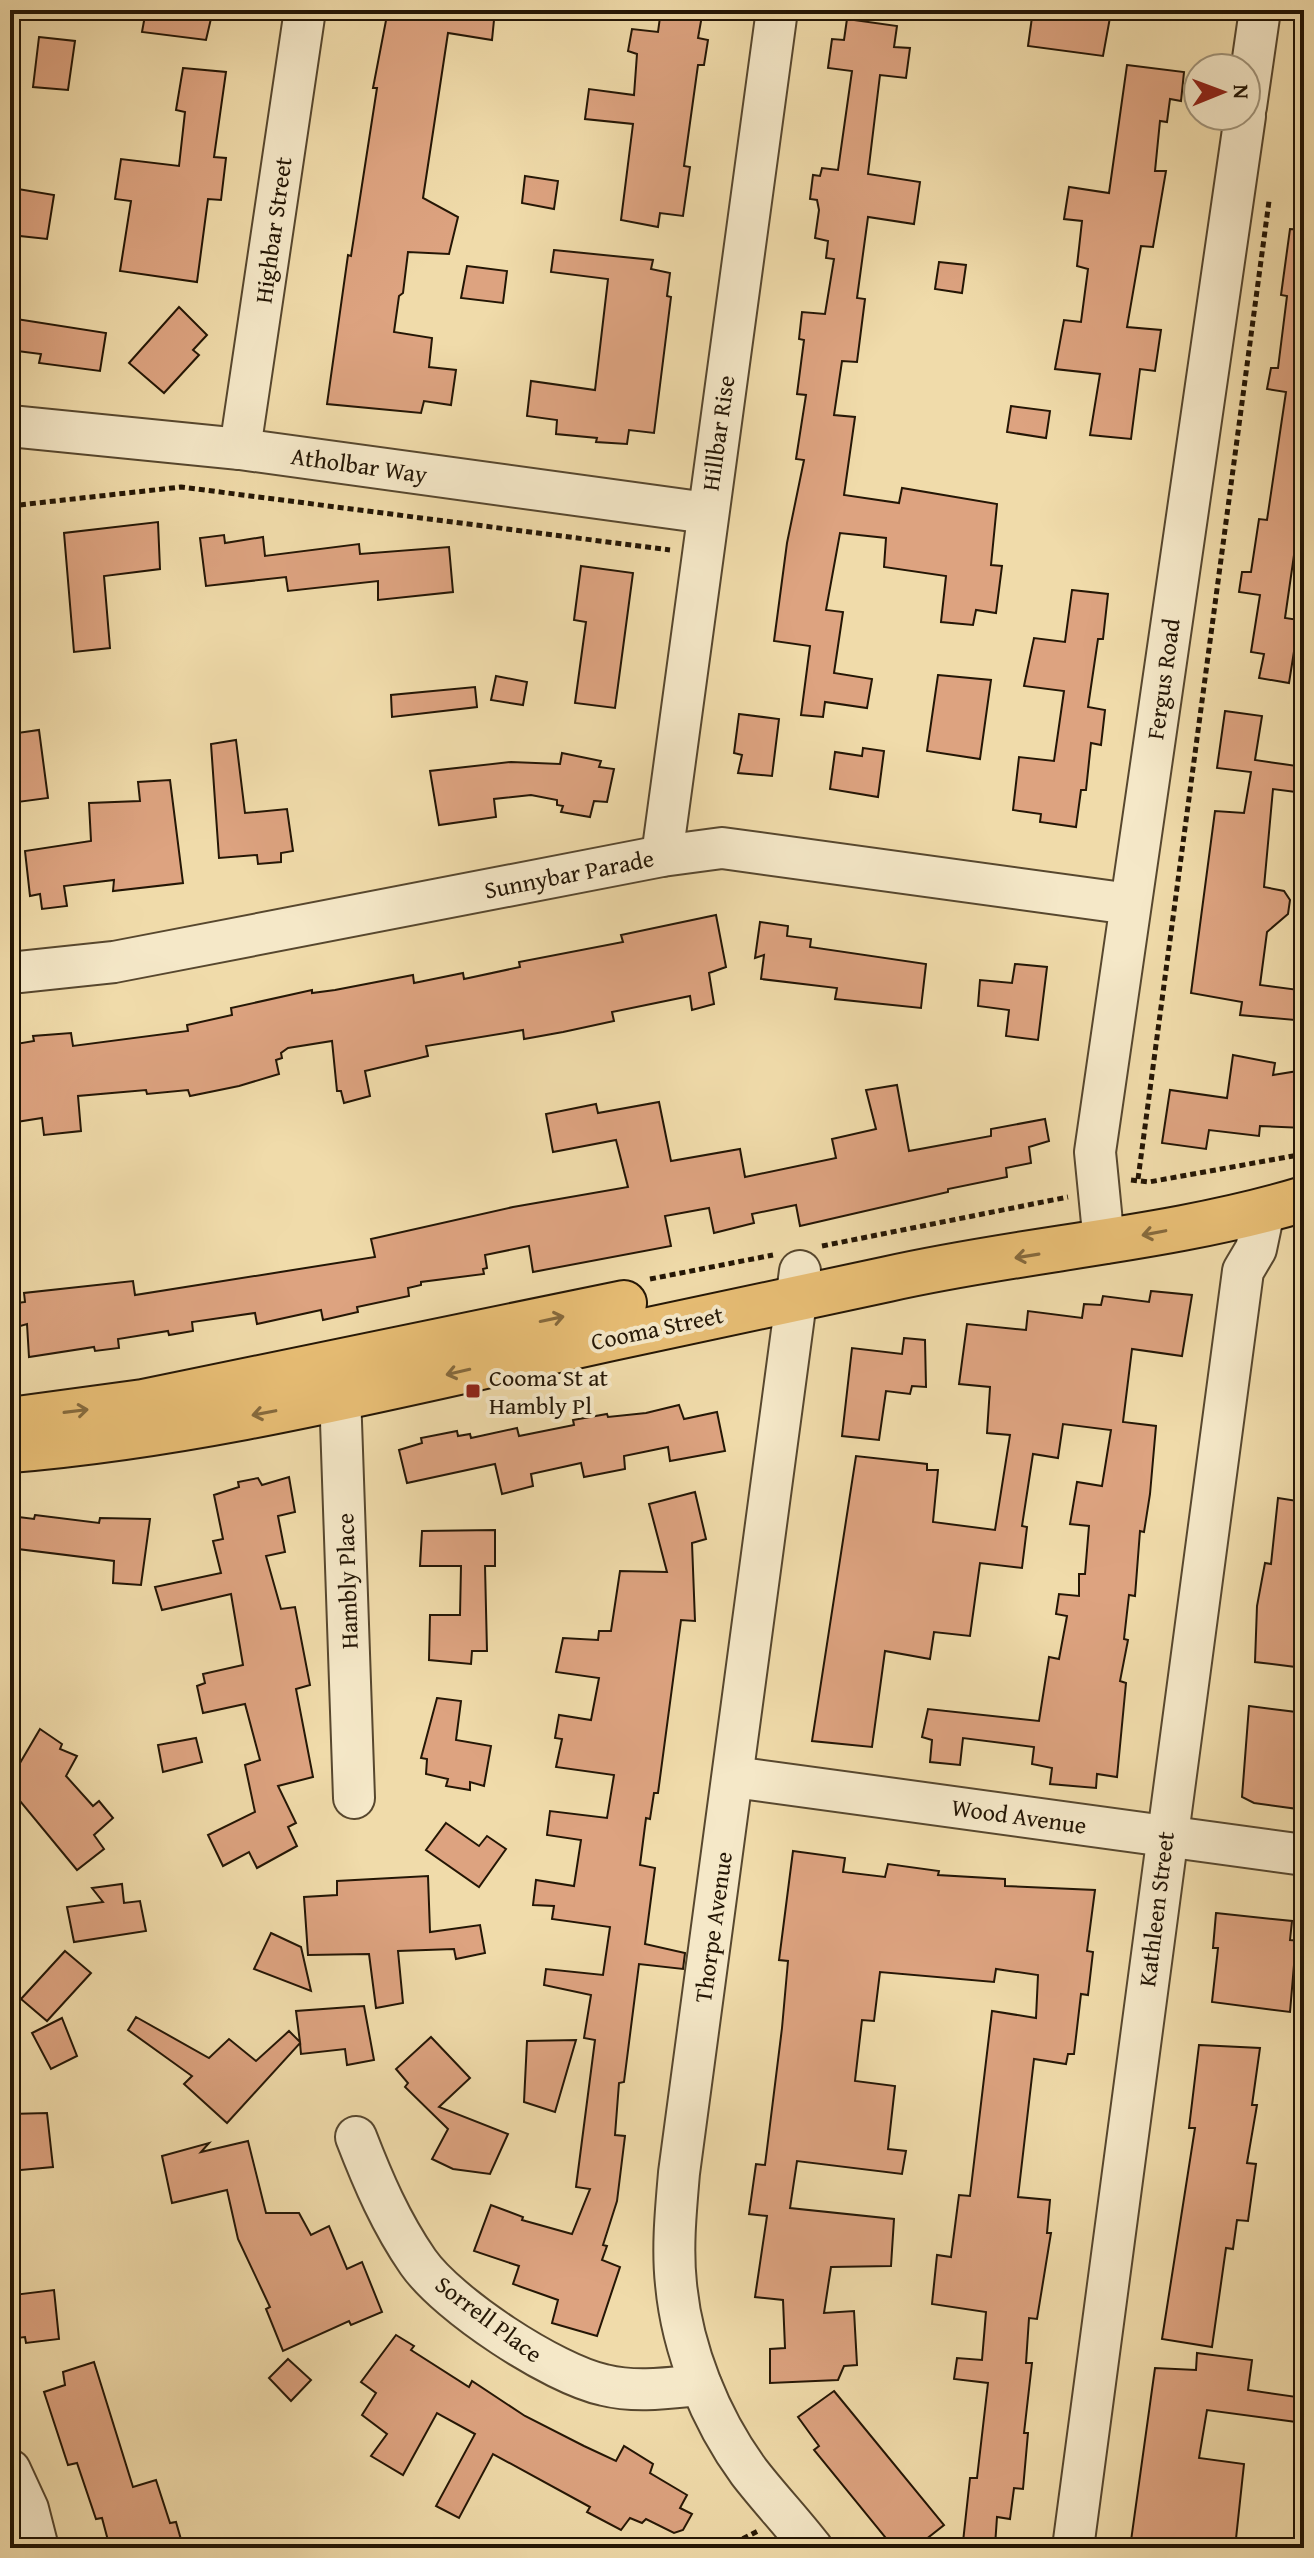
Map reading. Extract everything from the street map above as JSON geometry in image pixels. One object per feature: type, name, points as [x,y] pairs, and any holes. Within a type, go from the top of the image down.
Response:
[{"type":"main road","name":"Cooma Street","points":[[10,1450],[146,1436],[664,1295],[801,1267],[952,1266],[1100,1215],[1235,1190],[1304,1183]]},
{"type":"main road","name":"Cooma Street","points":[[1100,1215],[1218,1220],[1284,1205]]},
{"type":"main road","name":"Cooma Street","points":[[10,1420],[340,1381]]},
{"type":"street","name":"Highbar Street","points":[[240,449],[305,10]]},
{"type":"street","name":"Hillbar Rise","points":[[662,856],[777,10]]},
{"type":"street","points":[[1254,52],[1260,10]]},
{"type":"street","name":"Fergus Road","points":[[1100,1215],[1095,1152],[1243,132]]},
{"type":"street","name":"Atholbar Way","points":[[10,426],[240,449],[707,513]]},
{"type":"street","name":"Sunnybar Parade","points":[[10,973],[114,962],[662,856],[722,848],[1130,904]]},
{"type":"street","name":"Kathleen Street","points":[[1073,2548],[1243,1271],[1284,1205]]},
{"type":"street","points":[[1218,1220],[1243,1271]]},
{"type":"street","name":"Thorpe Avenue","points":[[801,1267],[679,2173],[675,2230],[676,2285],[701,2385],[722,2430],[749,2472],[812,2548]]},
{"type":"street","name":"Hambly Place","points":[[340,1381],[354,1798]]},
{"type":"street","name":"Wood Avenue","points":[[734,1777],[1304,1855]]},
{"type":"street","name":"Sorrell Place","points":[[356,2137],[386,2212],[420,2266],[478,2316],[560,2370],[603,2385],[642,2390],[701,2385]]},
{"type":"street","points":[[10,2470],[28,2509],[38,2548]]},
{"type":"path","points":[[649,1279],[801,1267],[1100,1215],[1138,1179],[1270,194]]},
{"type":"path","points":[[10,506],[190,488],[664,550],[678,547],[707,513]]},
{"type":"path","points":[[1138,1179],[1149,1182],[1304,1154]]},
{"type":"building","points":[[146,10],[213,10],[206,40],[142,32]]},
{"type":"building","points":[[388,10],[495,10],[492,40],[448,33],[423,198],[458,217],[449,254],[408,252],[403,293],[399,296],[394,332],[432,338],[429,367],[456,370],[451,405],[424,401],[421,413],[327,404],[348,255],[351,256],[377,88],[373,88]]},
{"type":"building","points":[[661,10],[703,10],[698,38],[708,40],[704,65],[698,65],[684,166],[690,167],[683,216],[660,213],[658,227],[621,220],[633,124],[585,119],[589,89],[634,95],[637,54],[628,51],[632,29],[658,32]]},
{"type":"building","points":[[1033,10],[1111,12],[1103,56],[1028,46]]},
{"type":"building","points":[[847,19],[897,26],[894,47],[910,48],[906,78],[880,75],[868,174],[920,182],[914,224],[868,217],[857,298],[865,299],[857,362],[842,361],[834,415],[855,417],[844,495],[899,503],[902,488],[997,504],[991,565],[1002,566],[996,613],[976,610],[973,625],[941,622],[946,576],[884,567],[886,538],[840,533],[826,610],[843,612],[834,673],[872,679],[867,708],[825,702],[823,717],[801,715],[810,646],[774,641],[787,543],[804,460],[796,459],[806,395],[797,394],[804,340],[799,339],[802,312],[825,314],[834,259],[826,258],[828,241],[815,238],[819,210],[817,200],[810,199],[813,175],[820,176],[822,168],[838,170],[852,71],[828,68],[832,39],[844,40]]},
{"type":"building","points":[[39,37],[75,41],[68,90],[33,87]]},
{"type":"building","points":[[1127,65],[1182,72],[1181,101],[1170,99],[1167,122],[1160,121],[1155,171],[1166,171],[1153,247],[1141,246],[1127,327],[1161,330],[1155,371],[1140,369],[1131,439],[1090,435],[1100,374],[1055,369],[1064,320],[1081,322],[1088,269],[1077,266],[1082,221],[1064,219],[1069,187],[1109,193]]},
{"type":"building","points":[[183,68],[226,72],[214,157],[226,158],[221,200],[208,199],[197,282],[120,271],[131,201],[115,199],[121,159],[179,166],[185,112],[176,110]]},
{"type":"building","points":[[525,176],[558,181],[554,209],[522,203]]},
{"type":"building","points":[[18,189],[54,195],[47,239],[11,235]]},
{"type":"building","points":[[1290,229],[1304,230],[1304,549],[1295,548],[1285,618],[1299,620],[1289,683],[1259,678],[1264,654],[1251,652],[1260,595],[1239,592],[1242,572],[1251,572],[1259,519],[1267,520],[1286,392],[1267,389],[1271,368],[1278,368],[1287,296],[1281,295]]},
{"type":"building","points":[[554,250],[653,260],[651,269],[670,273],[667,296],[671,297],[654,433],[629,430],[627,444],[596,442],[597,438],[556,434],[557,420],[527,416],[531,381],[595,390],[608,279],[551,272]]},
{"type":"building","points":[[939,262],[966,265],[962,293],[935,289]]},
{"type":"building","points":[[467,266],[507,271],[503,303],[461,298]]},
{"type":"building","points":[[179,307],[207,335],[193,350],[199,355],[164,393],[129,363]]},
{"type":"building","points":[[10,318],[106,333],[100,371],[39,363],[41,354],[10,350]]},
{"type":"building","points":[[1011,406],[1050,411],[1046,438],[1007,432]]},
{"type":"building","points":[[158,522],[160,569],[104,576],[110,648],[74,652],[64,533]]},
{"type":"building","points":[[224,535],[225,543],[263,537],[265,556],[359,544],[360,554],[449,547],[453,592],[378,600],[378,581],[288,591],[286,577],[206,586],[200,538]]},
{"type":"building","points":[[581,566],[633,573],[615,708],[575,703],[586,622],[574,620]]},
{"type":"building","points":[[1072,590],[1108,594],[1103,639],[1098,639],[1088,707],[1105,710],[1101,745],[1091,743],[1086,790],[1081,790],[1076,827],[1040,822],[1041,814],[1013,810],[1019,757],[1054,761],[1064,691],[1024,686],[1034,638],[1065,642]]},
{"type":"building","points":[[938,675],[991,680],[980,759],[927,751]]},
{"type":"building","points":[[496,676],[527,682],[523,705],[491,700]]},
{"type":"building","points":[[475,687],[477,707],[392,717],[391,695]]},
{"type":"building","points":[[1225,711],[1262,716],[1255,760],[1304,767],[1304,793],[1273,789],[1264,887],[1284,891],[1290,900],[1288,914],[1267,932],[1260,985],[1299,990],[1295,1020],[1240,1015],[1242,1002],[1191,993],[1215,811],[1244,813],[1251,772],[1217,768]]},
{"type":"building","points":[[739,714],[779,719],[772,776],[738,773],[742,755],[734,753]]},
{"type":"building","points":[[39,730],[48,798],[18,802],[14,775],[10,776],[10,734]]},
{"type":"building","points":[[236,740],[245,813],[287,809],[293,851],[281,853],[281,862],[258,864],[257,855],[219,858],[211,744]]},
{"type":"building","points":[[863,748],[884,751],[878,797],[830,789],[835,752],[862,756]]},
{"type":"building","points":[[562,753],[601,761],[599,767],[614,769],[607,802],[594,801],[590,817],[561,812],[563,806],[557,805],[557,800],[531,795],[494,799],[496,817],[439,825],[430,771],[511,762],[560,764]]},
{"type":"building","points":[[170,780],[183,883],[113,891],[114,880],[64,886],[67,906],[42,909],[40,894],[30,896],[25,851],[91,841],[89,803],[140,801],[138,782]]},
{"type":"building","points":[[716,915],[726,967],[709,973],[714,1004],[692,1010],[690,996],[612,1012],[614,1021],[563,1032],[524,1039],[523,1030],[426,1046],[428,1056],[365,1071],[370,1096],[344,1103],[341,1091],[337,1091],[332,1041],[288,1048],[281,1053],[282,1058],[276,1060],[279,1074],[239,1086],[190,1096],[188,1090],[147,1094],[146,1090],[78,1096],[81,1131],[44,1135],[42,1118],[10,1123],[10,1045],[34,1041],[33,1036],[71,1033],[73,1046],[188,1031],[187,1025],[232,1015],[231,1008],[312,990],[312,993],[335,990],[413,975],[414,983],[463,973],[464,979],[520,967],[519,962],[623,942],[621,935]]},
{"type":"building","points":[[760,922],[788,926],[787,936],[811,939],[810,947],[926,964],[921,1008],[835,999],[837,988],[761,979],[764,955],[755,958]]},
{"type":"building","points":[[1015,964],[1047,967],[1038,1040],[1006,1036],[1009,1010],[978,1006],[980,980],[1012,983]]},
{"type":"building","points":[[1233,1055],[1275,1063],[1273,1075],[1304,1070],[1304,1128],[1260,1126],[1259,1136],[1209,1130],[1206,1149],[1162,1143],[1170,1090],[1227,1098]]},
{"type":"building","points":[[897,1085],[909,1151],[991,1136],[991,1129],[1045,1119],[1049,1141],[1029,1147],[1031,1163],[1006,1168],[1007,1177],[948,1189],[948,1192],[800,1226],[796,1205],[752,1214],[754,1223],[714,1233],[709,1208],[665,1216],[671,1246],[533,1272],[529,1246],[485,1255],[487,1268],[483,1269],[484,1274],[421,1282],[421,1285],[408,1288],[409,1296],[357,1307],[358,1312],[323,1320],[321,1310],[257,1324],[255,1313],[192,1322],[193,1331],[169,1335],[168,1331],[118,1339],[119,1348],[95,1351],[94,1347],[29,1357],[27,1324],[10,1329],[10,1304],[25,1302],[24,1293],[133,1281],[135,1295],[375,1257],[371,1239],[513,1207],[628,1187],[616,1140],[553,1152],[546,1114],[596,1104],[598,1113],[659,1102],[671,1161],[740,1149],[745,1177],[836,1158],[832,1139],[876,1129],[866,1090]]},
{"type":"building","points":[[1151,1291],[1192,1295],[1182,1356],[1132,1349],[1123,1422],[1156,1426],[1150,1494],[1144,1532],[1140,1531],[1135,1596],[1129,1595],[1124,1639],[1128,1640],[1120,1681],[1126,1683],[1117,1777],[1097,1774],[1096,1788],[1050,1784],[1052,1768],[1032,1764],[1034,1747],[963,1738],[960,1765],[930,1762],[932,1740],[922,1737],[928,1709],[1039,1721],[1049,1657],[1059,1659],[1067,1616],[1056,1614],[1059,1594],[1079,1596],[1079,1574],[1085,1574],[1089,1526],[1070,1524],[1077,1482],[1102,1486],[1111,1430],[1063,1424],[1058,1458],[1033,1454],[1022,1526],[1027,1527],[1022,1568],[980,1563],[970,1636],[934,1632],[930,1659],[885,1651],[872,1747],[812,1741],[856,1456],[927,1464],[927,1470],[938,1470],[933,1522],[995,1530],[1010,1435],[987,1433],[990,1387],[959,1384],[967,1324],[1026,1330],[1028,1311],[1082,1318],[1084,1304],[1101,1305],[1103,1296],[1149,1302]]},
{"type":"building","points":[[904,1338],[925,1340],[926,1387],[912,1386],[910,1394],[886,1391],[879,1440],[842,1436],[852,1348],[902,1354]]},
{"type":"building","points":[[679,1405],[684,1419],[717,1412],[725,1451],[670,1461],[668,1447],[624,1456],[625,1469],[584,1477],[581,1463],[531,1474],[533,1486],[502,1494],[495,1464],[407,1483],[399,1450],[422,1443],[421,1438],[457,1431],[458,1436],[470,1434],[471,1438],[517,1428],[519,1436],[574,1425],[573,1420],[607,1414],[608,1417],[646,1413]]},
{"type":"building","points":[[289,1477],[295,1512],[278,1516],[285,1552],[266,1556],[281,1609],[295,1607],[310,1685],[296,1689],[313,1777],[278,1786],[296,1823],[288,1827],[297,1846],[257,1868],[249,1852],[223,1866],[208,1835],[255,1812],[245,1765],[260,1760],[245,1704],[203,1713],[197,1686],[205,1683],[203,1674],[243,1665],[231,1594],[162,1610],[155,1587],[221,1573],[213,1541],[223,1539],[214,1495],[239,1487],[238,1482],[258,1478],[262,1485]]},
{"type":"building","points":[[695,1492],[706,1539],[692,1543],[695,1621],[681,1620],[658,1793],[654,1793],[650,1819],[646,1818],[640,1865],[655,1868],[645,1944],[685,1953],[683,1969],[639,1964],[624,2082],[619,2083],[615,2135],[625,2136],[617,2201],[603,2245],[607,2246],[602,2260],[620,2267],[597,2336],[552,2323],[558,2300],[513,2284],[519,2266],[474,2251],[491,2205],[523,2217],[522,2220],[572,2234],[590,2189],[576,2187],[595,2040],[584,2038],[591,1995],[544,1985],[546,1969],[603,1975],[610,1927],[552,1919],[554,1906],[533,1905],[536,1880],[574,1886],[581,1840],[547,1835],[550,1811],[607,1818],[614,1775],[556,1767],[562,1739],[555,1738],[559,1715],[591,1720],[599,1678],[556,1672],[563,1638],[598,1640],[599,1631],[611,1631],[620,1571],[667,1572],[649,1504]]},
{"type":"building","points":[[1278,1498],[1304,1502],[1304,1668],[1255,1662],[1257,1606],[1265,1563],[1271,1564]]},
{"type":"building","points":[[35,1515],[99,1523],[100,1518],[150,1519],[141,1585],[113,1583],[114,1561],[10,1548],[10,1516],[34,1519]]},
{"type":"building","points":[[495,1530],[495,1566],[485,1566],[487,1651],[472,1651],[471,1664],[429,1660],[430,1615],[460,1615],[461,1566],[420,1566],[422,1531]]},
{"type":"building","points":[[437,1698],[461,1701],[456,1740],[491,1746],[484,1786],[470,1782],[470,1790],[446,1786],[448,1779],[426,1774],[427,1759],[421,1758]]},
{"type":"building","points":[[1249,1706],[1304,1713],[1304,1783],[1301,1782],[1298,1809],[1254,1803],[1242,1797]]},
{"type":"building","points":[[40,1729],[62,1744],[60,1749],[77,1756],[66,1776],[93,1806],[99,1801],[113,1818],[94,1835],[104,1849],[77,1870],[10,1789],[10,1780]]},
{"type":"building","points":[[196,1738],[202,1762],[163,1772],[158,1745]]},
{"type":"building","points":[[446,1823],[479,1846],[487,1836],[506,1849],[479,1887],[426,1850]]},
{"type":"building","points":[[793,1851],[845,1858],[843,1872],[885,1877],[888,1864],[939,1871],[938,1875],[1005,1879],[1005,1886],[1095,1890],[1087,1951],[1093,1952],[1088,1995],[1081,1994],[1074,2054],[1068,2054],[1066,2064],[1034,2059],[1018,2197],[1050,2200],[1047,2233],[1051,2233],[1037,2319],[1029,2318],[1026,2363],[1032,2363],[1024,2433],[1028,2433],[1023,2489],[1014,2488],[1010,2519],[997,2517],[995,2546],[963,2542],[970,2478],[977,2478],[988,2383],[954,2379],[957,2358],[982,2360],[986,2312],[932,2304],[937,2255],[951,2257],[959,2195],[970,2196],[992,2011],[1036,2018],[1038,1975],[996,1969],[994,1982],[880,1972],[874,2021],[862,2020],[855,2081],[895,2086],[888,2149],[906,2151],[902,2174],[797,2161],[790,2208],[894,2219],[891,2266],[831,2267],[824,2313],[854,2311],[857,2365],[844,2366],[838,2380],[770,2383],[770,2349],[785,2348],[783,2300],[755,2297],[767,2216],[749,2214],[756,2164],[765,2165],[782,2028],[788,1961],[779,1960]]},
{"type":"building","points":[[428,1876],[430,1932],[480,1925],[485,1953],[456,1959],[454,1949],[398,1951],[403,2003],[376,2008],[369,1954],[308,1955],[304,1897],[337,1895],[337,1881]]},
{"type":"building","points":[[122,1884],[124,1903],[140,1901],[146,1931],[74,1942],[67,1907],[103,1902],[92,1888]]},
{"type":"building","points":[[1216,1913],[1292,1921],[1290,1940],[1304,1941],[1304,1967],[1294,1965],[1290,2012],[1212,2002],[1218,1948],[1213,1948]]},
{"type":"building","points":[[271,1933],[301,1947],[311,1991],[254,1969]]},
{"type":"building","points":[[65,1951],[91,1973],[47,2021],[21,1999]]},
{"type":"building","points":[[364,2006],[374,2060],[347,2065],[345,2049],[301,2054],[300,2043],[227,2123],[184,2084],[192,2076],[128,2030],[136,2017],[209,2058],[229,2039],[256,2061],[289,2031],[300,2042],[296,2011]]},
{"type":"building","points":[[62,2018],[77,2056],[51,2069],[32,2033]]},
{"type":"building","points":[[431,2037],[470,2078],[439,2107],[508,2134],[490,2174],[453,2169],[432,2159],[448,2129],[405,2087],[408,2083],[396,2069]]},
{"type":"building","points":[[576,2040],[555,2112],[524,2102],[527,2041]]},
{"type":"building","points":[[1199,2045],[1260,2048],[1252,2105],[1257,2105],[1247,2163],[1256,2164],[1248,2221],[1237,2220],[1233,2249],[1226,2248],[1212,2347],[1162,2339],[1195,2128],[1189,2128]]},
{"type":"building","points":[[47,2113],[53,2167],[10,2171],[10,2114]]},
{"type":"building","points":[[248,2141],[266,2213],[299,2213],[311,2235],[329,2226],[347,2269],[362,2262],[382,2312],[351,2325],[349,2321],[283,2351],[266,2309],[270,2307],[238,2239],[227,2190],[172,2203],[162,2156],[209,2143],[201,2152]]},
{"type":"building","points":[[54,2290],[59,2339],[26,2343],[25,2337],[17,2338],[13,2295]]},
{"type":"building","points":[[396,2335],[414,2346],[411,2350],[469,2387],[472,2381],[525,2416],[584,2446],[616,2461],[624,2446],[653,2464],[650,2473],[687,2495],[680,2508],[692,2514],[683,2530],[674,2533],[646,2519],[642,2523],[630,2518],[621,2530],[587,2512],[590,2507],[493,2454],[459,2518],[436,2506],[475,2434],[437,2413],[403,2475],[371,2456],[387,2434],[362,2415],[376,2393],[361,2382]]},
{"type":"building","points":[[1197,2353],[1252,2360],[1248,2390],[1304,2398],[1304,2423],[1207,2410],[1199,2458],[1244,2464],[1235,2548],[1130,2548],[1155,2368],[1196,2370]]},
{"type":"building","points":[[288,2359],[311,2380],[291,2401],[269,2378]]},
{"type":"building","points":[[94,2362],[133,2487],[156,2480],[170,2523],[176,2522],[182,2543],[168,2548],[157,2548],[155,2542],[133,2548],[110,2548],[102,2518],[96,2519],[77,2463],[68,2465],[44,2392],[65,2385],[63,2372]]},
{"type":"building","points":[[834,2391],[944,2525],[915,2548],[894,2548],[814,2450],[819,2446],[798,2417]]},
{"type":"place","name":"Cooma St at Hambly Pl","points":[[473,1391]]}]
